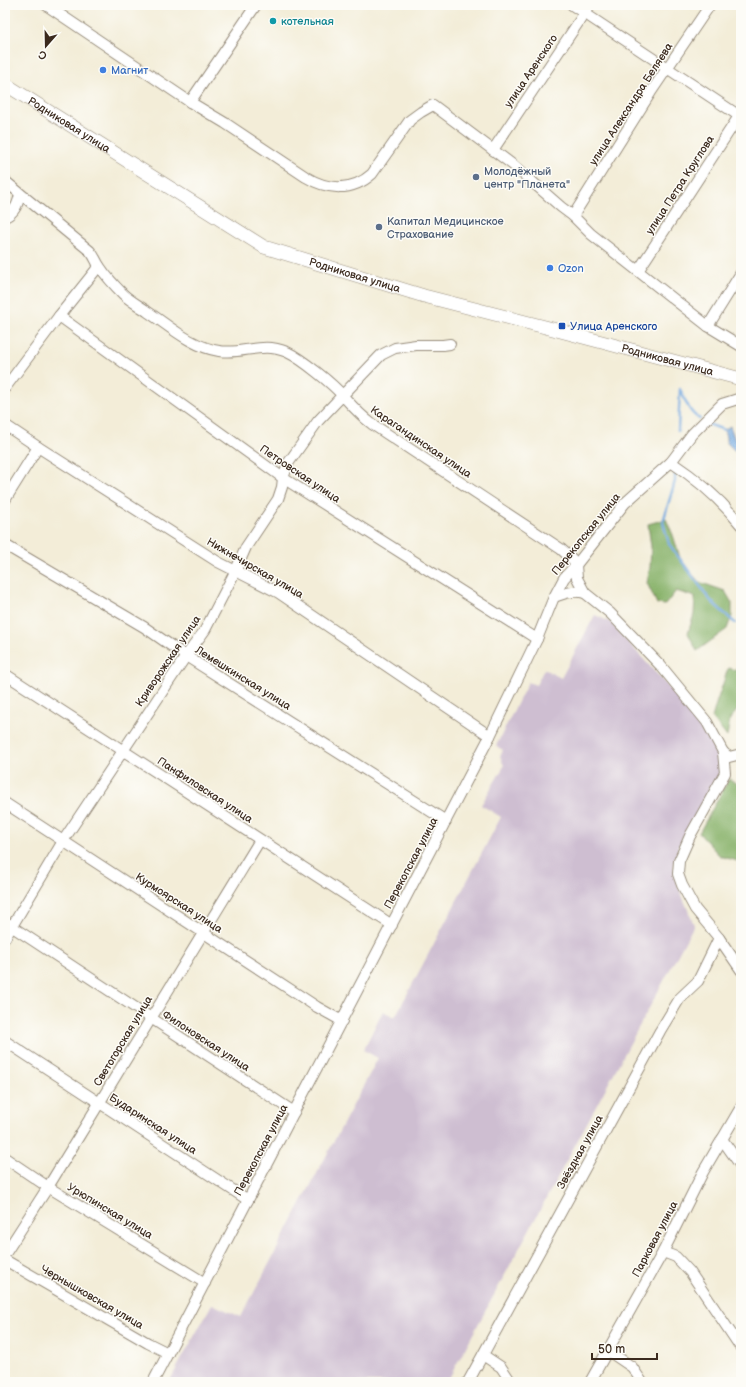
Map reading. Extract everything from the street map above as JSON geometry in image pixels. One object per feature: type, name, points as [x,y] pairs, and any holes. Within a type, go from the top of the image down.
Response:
[{"type":"main road","name":"Родниковая улица","points":[[5,84],[264,246],[424,296],[741,380]]},
{"type":"street","points":[[46,5],[190,102],[225,123],[314,182],[331,187],[339,188],[352,185],[366,179],[372,174],[410,120],[433,105],[513,165],[573,216],[591,234],[708,326],[741,346]]},
{"type":"street","points":[[190,102],[256,5]]},
{"type":"street","points":[[572,5],[740,115]]},
{"type":"street","name":"улица Аренского","points":[[493,150],[590,5]]},
{"type":"street","name":"улица Александра Беляева","points":[[573,216],[651,92],[710,5]]},
{"type":"street","name":"улица Петра Круглова","points":[[638,271],[740,115]]},
{"type":"street","name":"Карагандинская улица","points":[[5,181],[90,251],[99,266],[124,295],[198,345],[207,349],[227,352],[261,347],[279,349],[297,357],[343,396],[356,411],[372,424],[560,549],[572,559],[576,565]]},
{"type":"street","points":[[5,217],[16,207],[20,194]]},
{"type":"street","points":[[5,388],[99,266]]},
{"type":"street","points":[[708,326],[741,273]]},
{"type":"street","name":"Петровская улица","points":[[59,316],[283,478],[537,639]]},
{"type":"street","name":"Криворожская улица","points":[[5,938],[9,924],[186,656],[205,630],[236,570],[246,547],[278,499],[289,462],[306,437],[318,421],[381,355],[395,348],[416,345],[436,346],[450,344]]},
{"type":"street","name":"Перекопская улица","points":[[153,1382],[490,736],[537,639],[554,597],[564,578],[625,503],[671,462],[692,434],[722,404],[741,398]]},
{"type":"street","name":"Нижнечирская улица","points":[[5,424],[38,447],[218,562],[279,593],[490,736]]},
{"type":"street","points":[[5,500],[38,447]]},
{"type":"street","points":[[671,462],[710,492],[741,525]]},
{"type":"street","name":"Лемешкинская улица","points":[[5,545],[144,627],[186,656],[446,821]]},
{"type":"street","points":[[576,565],[577,578],[585,593],[610,613],[661,666],[706,722],[723,752],[729,757],[741,754]]},
{"type":"street","points":[[554,597],[571,591],[585,593]]},
{"type":"street","name":"Панфиловская улица","points":[[5,674],[392,925]]},
{"type":"street","points":[[723,752],[725,773],[690,836],[679,861],[678,874],[682,885],[695,909],[719,938],[741,970]]},
{"type":"street","name":"Курмоярская улица","points":[[5,803],[204,934],[317,1007],[342,1021]]},
{"type":"street","name":"Светогорская улица","points":[[5,1254],[204,934],[260,840]]},
{"type":"street","name":"Филоновская улица","points":[[9,924],[150,1019],[294,1112]]},
{"type":"street","name":"Звёздная улица","points":[[468,1382],[660,1031],[680,998],[698,981],[719,938]]},
{"type":"street","name":"Бударинская улица","points":[[5,1041],[248,1200]]},
{"type":"street","name":"Парковая улица","points":[[590,1382],[663,1252],[703,1172],[741,1107]]},
{"type":"street","points":[[722,1139],[741,1166]]},
{"type":"street","name":"Урюпинская улица","points":[[5,1158],[48,1187],[205,1283]]},
{"type":"street","points":[[663,1252],[676,1257],[690,1272],[741,1348]]},
{"type":"street","name":"Чернышковская улица","points":[[5,1260],[148,1343],[168,1353]]},
{"type":"street","points":[[607,1350],[632,1367],[642,1382]]},
{"type":"street","points":[[483,1355],[501,1367],[511,1382]]},
{"type":"shaded area","points":[[595,615],[610,622],[693,714],[721,757],[723,766],[719,778],[679,846],[674,863],[675,878],[694,925],[447,1382],[169,1382],[212,1304],[241,1317],[378,1058],[363,1050],[383,1011],[395,1017],[501,817],[481,805],[504,766],[500,756],[503,750],[496,746],[528,682],[536,685],[544,669],[561,678]]},
{"type":"green space","points":[[666,519],[673,535],[681,561],[699,582],[725,591],[732,603],[732,616],[727,629],[697,651],[688,633],[694,614],[695,597],[676,591],[665,605],[657,604],[647,583],[650,567],[651,547],[648,524]]},
{"type":"green space","points":[[728,668],[741,672],[741,706],[730,719],[727,737],[712,718]]},
{"type":"green space","points":[[729,779],[741,786],[741,862],[720,856],[699,833]]},
{"type":"water","points":[[730,426],[735,440],[741,437],[741,457],[727,443],[724,430]]},
{"type":"waterway","points":[[678,431],[680,389]]},
{"type":"waterway","points":[[681,391],[690,410],[700,419]]},
{"type":"waterway","points":[[708,424],[724,430]]},
{"type":"waterway","points":[[675,474],[675,481],[663,522],[669,544],[711,601],[735,623]]},
{"type":"place","name":"котельная","points":[[273,21]]},
{"type":"place","name":"Магнит","points":[[103,70]]},
{"type":"place","name":"Молодёжный центр \"Планета\"","points":[[476,177]]},
{"type":"place","name":"Капитал Медицинское Страхование","points":[[379,227]]},
{"type":"place","name":"Ozon","points":[[550,268]]},
{"type":"place","name":"Улица Аренского","points":[[562,326]]}]
